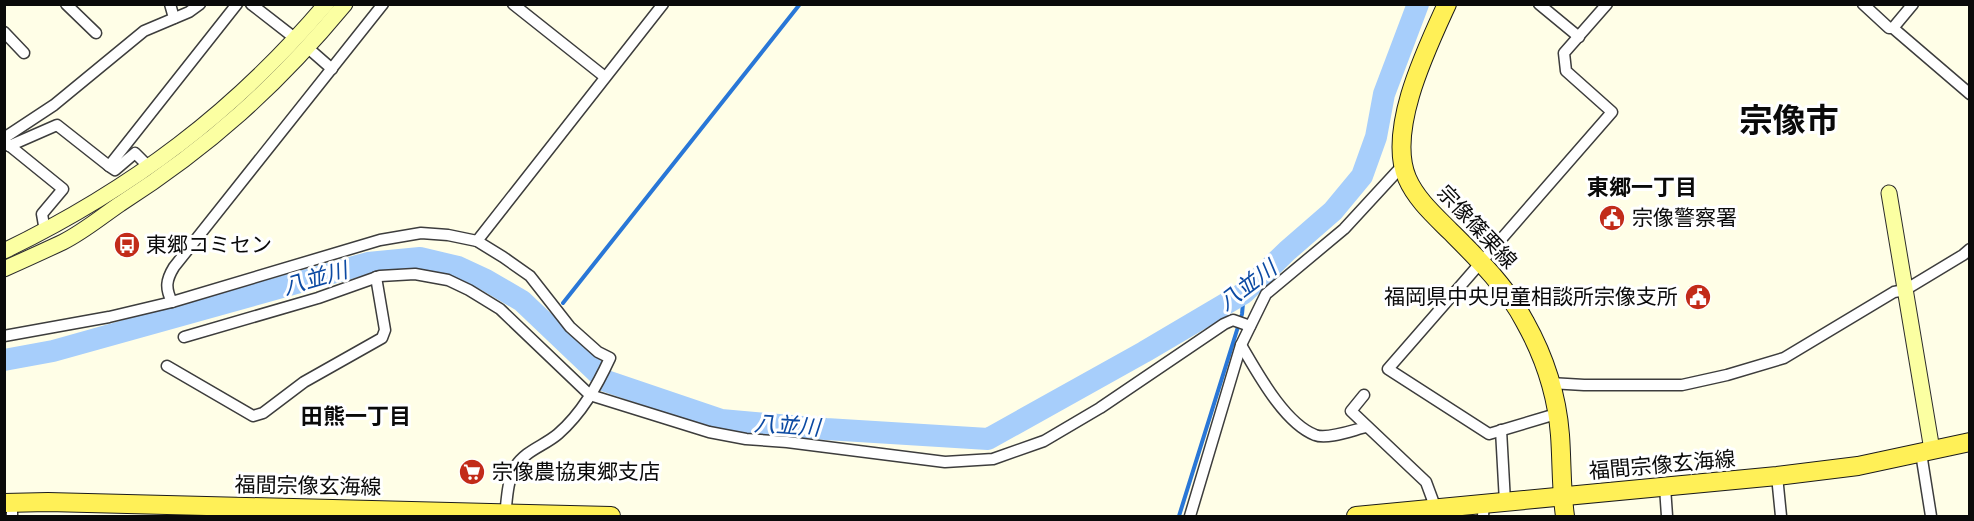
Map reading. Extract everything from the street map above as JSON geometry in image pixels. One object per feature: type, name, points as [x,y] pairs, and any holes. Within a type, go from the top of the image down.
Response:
[{"type":"main road","name":"宗像篠栗線","points":[[1447,4],[1422,61],[1404,117],[1401,143],[1403,165],[1407,179],[1421,202],[1503,286],[1535,341],[1550,383],[1560,432],[1562,497],[1565,516]]},
{"type":"main road","name":"福間宗像玄海線","points":[[1356,516],[1436,509],[1484,510],[1505,502],[1777,476],[1858,466],[1970,442]]},
{"type":"main road","name":"福間宗像玄海線","points":[[10,508],[611,516]]},
{"type":"street","points":[[66,4],[96,33]]},
{"type":"street","points":[[170,4],[174,18]]},
{"type":"street","points":[[6,142],[144,31],[200,4]]},
{"type":"street","points":[[110,166],[237,4]]},
{"type":"street","points":[[251,4],[332,69]]},
{"type":"street","points":[[4,269],[65,241],[197,152],[252,104],[302,44],[326,4]]},
{"type":"street","points":[[4,251],[100,200],[150,168],[302,44],[345,4]]},
{"type":"street","points":[[172,302],[167,293],[166,279],[174,267],[383,4]]},
{"type":"street","points":[[513,4],[605,77]]},
{"type":"street","points":[[477,241],[663,4]]},
{"type":"street","points":[[1539,4],[1579,37]]},
{"type":"street","points":[[1556,414],[1489,434],[1388,369],[1612,112],[1566,71],[1564,53],[1607,4]]},
{"type":"street","points":[[1863,4],[1970,94]]},
{"type":"street","points":[[1893,28],[1913,4]]},
{"type":"street","points":[[4,32],[24,53]]},
{"type":"street","points":[[6,142],[57,125],[115,170],[135,153],[150,168]]},
{"type":"street","points":[[6,142],[63,189],[42,214],[45,231]]},
{"type":"street","points":[[1190,516],[1241,345],[1266,294],[1344,229],[1403,165]]},
{"type":"street","points":[[1889,193],[1905,290],[1926,451],[1931,516]]},
{"type":"street","points":[[4,336],[109,317],[172,302],[380,240],[421,233],[448,235],[477,241],[530,276],[570,327],[598,352],[610,358],[574,419],[556,436],[533,449],[515,468],[508,487],[505,515]]},
{"type":"street","points":[[1550,383],[1584,386],[1682,385],[1728,375],[1784,358],[1894,292],[1905,290],[1970,249]]},
{"type":"street","points":[[184,337],[318,298],[376,277],[415,274],[448,280],[500,309],[592,392],[709,432],[746,440],[786,442],[945,462],[976,462],[1014,453],[1044,441],[1100,408],[1224,324],[1233,320],[1250,326]]},
{"type":"street","points":[[168,366],[253,416],[263,413],[304,382],[382,338],[385,330],[376,277]]},
{"type":"street","points":[[1241,345],[1271,395],[1301,426],[1316,436],[1335,435],[1365,427]]},
{"type":"street","points":[[1364,395],[1351,411],[1365,427],[1426,482],[1436,509]]},
{"type":"street","points":[[1501,430],[1505,502]]},
{"type":"street","points":[[1777,476],[1781,516]]},
{"type":"street","points":[[1665,487],[1667,516]]},
{"type":"waterway","points":[[563,303],[800,4]]},
{"type":"waterway","name":"八並川","points":[[4,360],[53,351],[368,263],[420,258],[458,267],[522,301],[606,381],[721,420],[988,439],[1244,293],[1333,211],[1362,176],[1376,137],[1384,94],[1418,4]]},
{"type":"waterway","points":[[1179,516],[1242,314],[1244,293]]},
{"type":"place","name":"宗像警察署","points":[[1612,218]]},
{"type":"place","name":"東郷コミセン","points":[[127,245]]},
{"type":"place","name":"福岡県中央児童相談所宗像支所","points":[[1698,297]]},
{"type":"place","name":"宗像農協東郷支店","points":[[472,472]]},
{"type":"district","name":"宗像市","points":[[1789,120]]},
{"type":"district","name":"東郷一丁目","points":[[1642,187]]},
{"type":"district","name":"田熊一丁目","points":[[356,416]]}]
